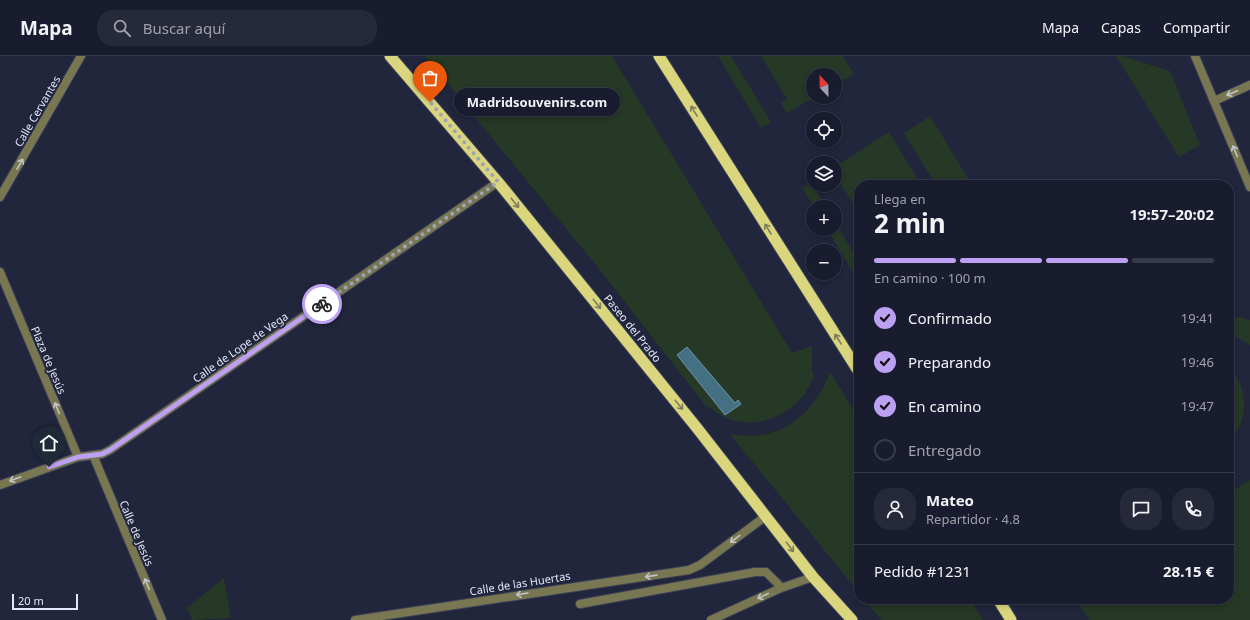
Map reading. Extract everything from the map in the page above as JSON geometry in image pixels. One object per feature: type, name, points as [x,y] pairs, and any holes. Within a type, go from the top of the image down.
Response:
[{"type":"highway","name":"Paseo del Prado","points":[[390,56],[498,182],[697,428],[813,577],[852,620]]},
{"type":"highway","points":[[659,56],[854,364]]},
{"type":"highway","points":[[1001,604],[1011,620]]},
{"type":"street","name":"Calle Cervantes","points":[[0,197],[81,56]]},
{"type":"street","points":[[1195,56],[1250,187]]},
{"type":"street","points":[[1214,101],[1250,85]]},
{"type":"street","name":"Calle de Lope de Vega","points":[[0,485],[78,457],[102,454],[110,450],[498,182]]},
{"type":"street","name":"Plaza de Jesús","points":[[0,272],[78,457]]},
{"type":"street","name":"Calle de Jesús","points":[[93,455],[162,620]]},
{"type":"street","name":"Calle de las Huertas","points":[[355,620],[689,570],[700,565],[766,516]]},
{"type":"street","points":[[580,604],[755,572],[766,572],[779,585]]},
{"type":"street","points":[[711,620],[781,588],[813,577]]},
{"type":"green space","points":[[425,56],[612,56],[792,353],[812,346],[812,372],[814,375],[809,387],[801,398],[792,407],[780,415],[768,420],[756,422],[742,422],[729,419],[705,405],[596,265]]},
{"type":"green space","points":[[718,56],[731,56],[771,122],[761,128]]},
{"type":"green space","points":[[761,56],[843,56],[854,74],[842,81],[842,68],[806,68],[806,102],[787,113],[781,103],[787,99]]},
{"type":"green space","points":[[1116,56],[1122,56],[1170,71],[1200,145],[1179,157]]},
{"type":"green space","points":[[930,116],[969,180],[933,180],[904,133]]},
{"type":"green space","points":[[889,132],[918,180],[854,180],[854,205],[842,186],[842,162]]},
{"type":"green space","points":[[806,186],[806,192],[817,192],[822,200],[810,200],[802,188]]},
{"type":"green space","points":[[842,234],[854,254],[854,274],[842,254],[842,244],[836,244],[831,236],[842,236]]},
{"type":"green space","points":[[1239,317],[1250,320],[1250,345],[1234,335],[1234,318]]},
{"type":"green space","points":[[830,372],[854,411],[854,587],[730,434],[748,436],[779,430],[804,414],[823,388]]},
{"type":"green space","points":[[1234,374],[1240,384],[1244,404],[1241,424],[1234,435]]},
{"type":"green space","points":[[1250,480],[1250,620],[1089,620],[1079,604],[1234,604],[1234,490]]},
{"type":"green space","points":[[224,578],[231,618],[192,620],[187,608]]},
{"type":"green space","points":[[868,604],[973,604],[983,620],[881,620]]},
{"type":"water","points":[[687,347],[735,403],[738,400],[741,404],[725,415],[677,355]]},
{"type":"way so far","points":[[322,304],[498,182],[430,102]]},
{"type":"place","name":"Madridsouvenirs.com","points":[[430,102]]},
{"type":"route","points":[[49,467],[78,457],[102,454],[110,450],[322,304]]}]
